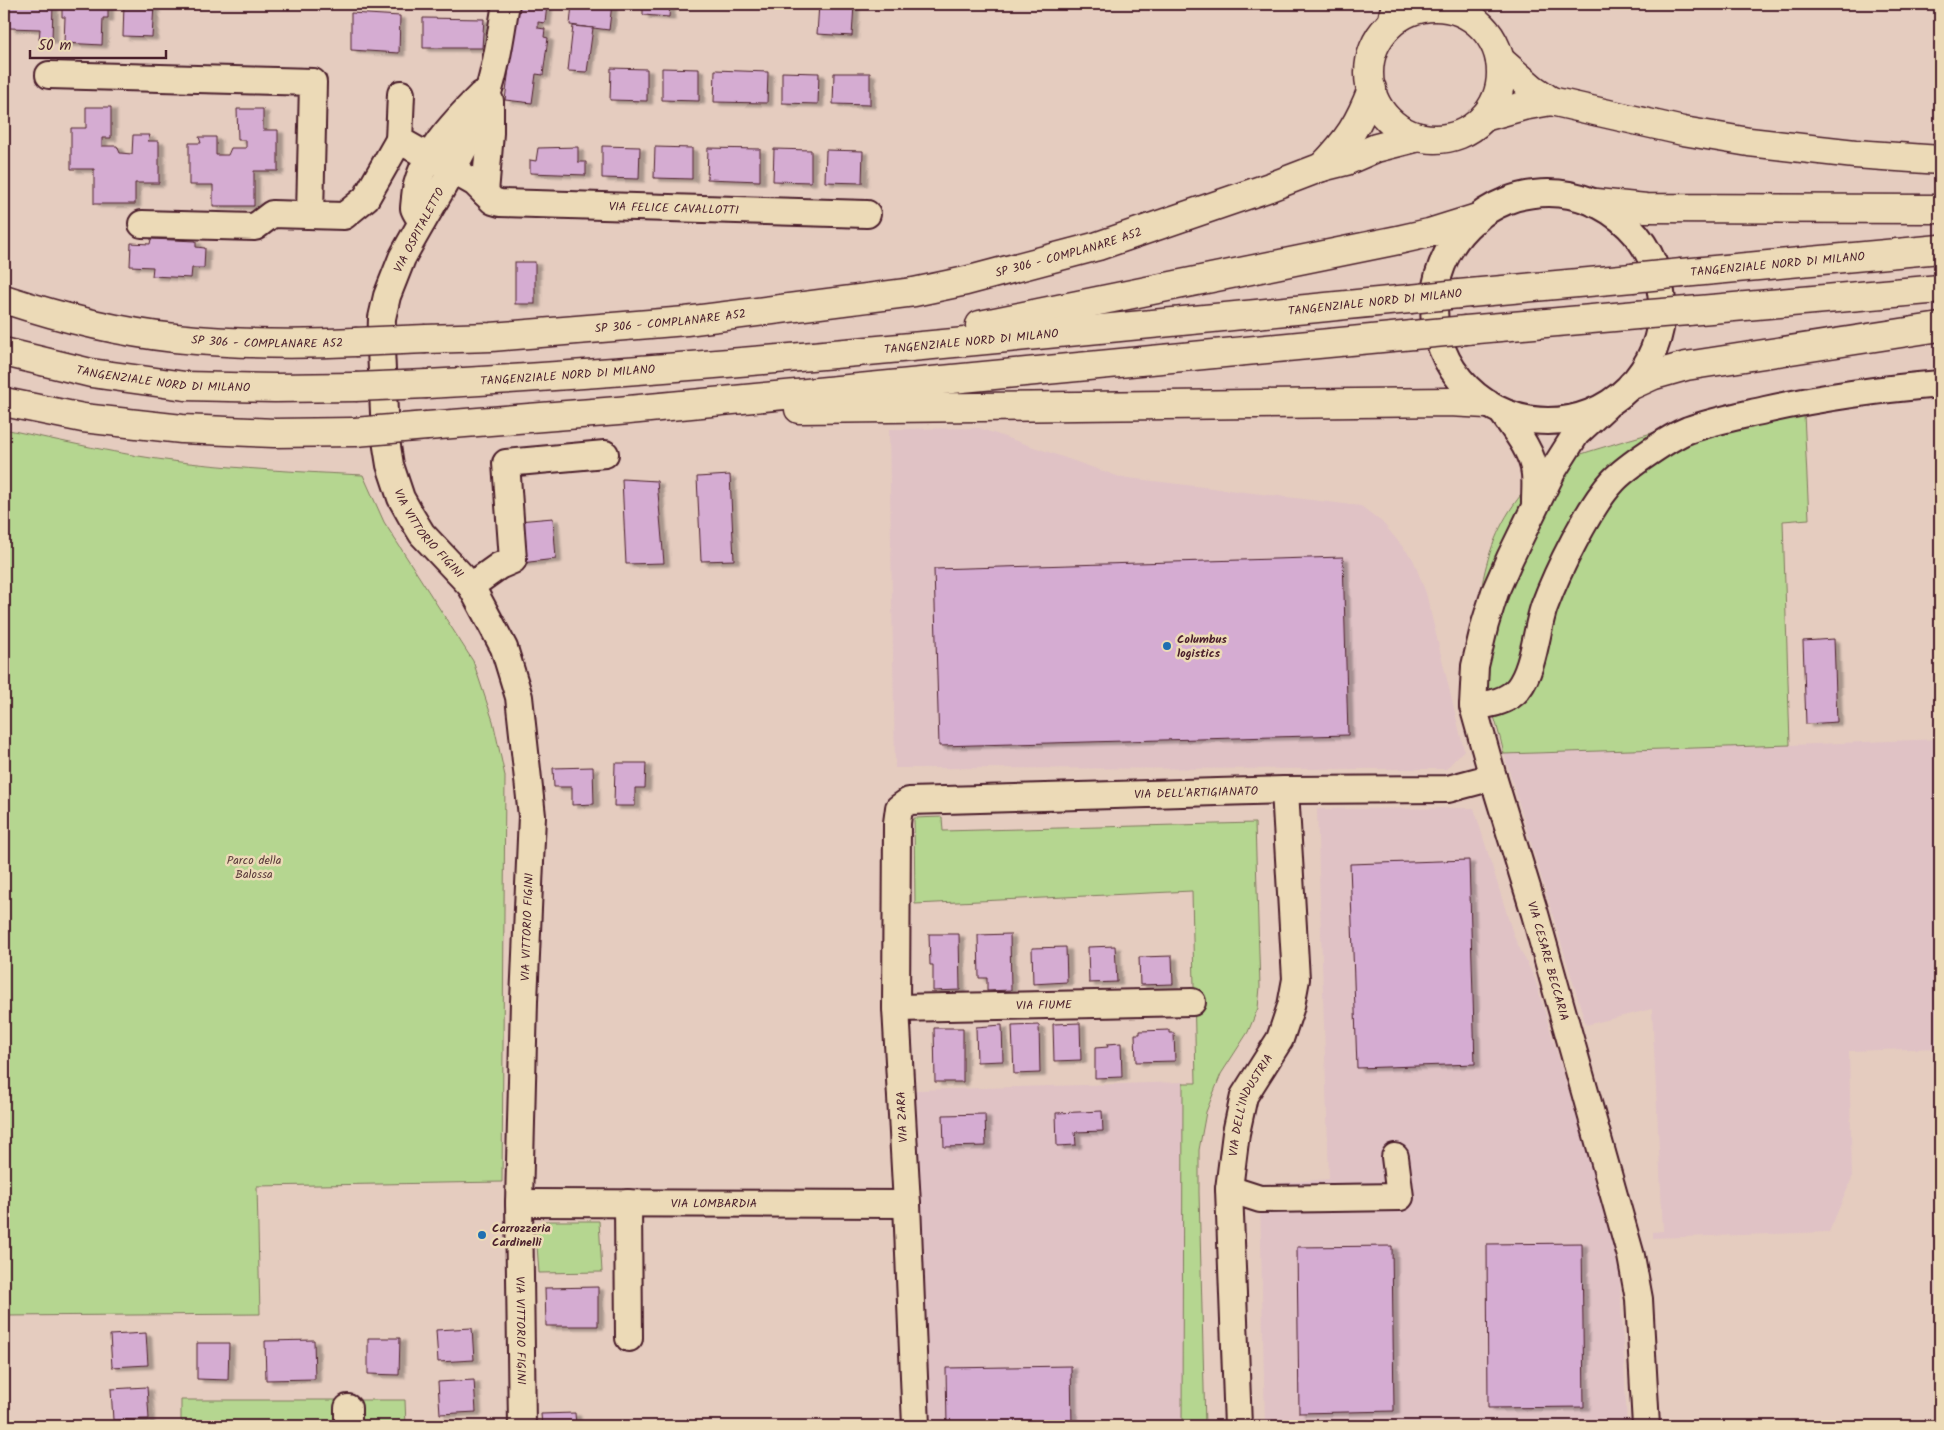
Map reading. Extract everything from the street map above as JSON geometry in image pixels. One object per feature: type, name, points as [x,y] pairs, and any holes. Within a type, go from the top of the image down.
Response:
[{"type":"main road","points":[[1443,6],[1470,17],[1481,25],[1496,47],[1500,60],[1500,85],[1497,96],[1484,117],[1476,125],[1454,136],[1443,139],[1419,137],[1408,133],[1389,120],[1381,111],[1372,89],[1370,78],[1372,54],[1393,14],[1401,17],[1422,8],[1443,6]]},
{"type":"main road","points":[[1500,60],[1551,102]]},
{"type":"main road","points":[[1322,167],[1342,146],[1355,128],[1372,89]]},
{"type":"main road","points":[[1484,117],[1523,106],[1551,102],[1683,131],[1749,142],[1855,154],[1940,160]]},
{"type":"main road","name":"SP 306 - COMPLANARE A52","points":[[4,299],[53,315],[118,329],[175,338],[242,342],[426,340],[686,321],[914,292],[1026,266],[1098,246],[1270,187],[1322,167],[1346,161],[1376,148],[1419,137]]},
{"type":"main road","points":[[1596,203],[1646,208],[1940,209]]},
{"type":"main road","points":[[835,355],[1429,234],[1477,218]]},
{"type":"main road","name":"TANGENZIALE NORD DI MILANO","points":[[4,352],[91,373],[185,386],[275,388],[426,384],[835,355],[1940,249]]},
{"type":"main road","points":[[4,402],[83,418],[182,429],[274,433],[355,432],[618,411],[1466,330],[1940,289]]},
{"type":"main road","points":[[1632,385],[1654,375],[1686,366],[1940,327]]},
{"type":"main road","points":[[618,411],[1429,402],[1495,408]]},
{"type":"street","name":"VIA OSPITALETTO","points":[[390,465],[384,434],[382,408],[380,348],[382,318],[394,276],[473,129],[490,85],[506,4]]},
{"type":"street","points":[[49,75],[313,82],[310,215]]},
{"type":"street","points":[[422,222],[414,208],[416,189],[421,172],[429,157],[464,112],[490,85]]},
{"type":"street","points":[[485,192],[490,133],[490,85]]},
{"type":"street","points":[[142,224],[254,227],[272,214],[344,216],[366,198],[399,140],[401,94]]},
{"type":"street","name":"VIA FELICE CAVALLOTTI","points":[[399,140],[475,184],[493,201],[500,203],[867,214]]},
{"type":"street","points":[[1538,194],[1571,195],[1596,203],[1621,219],[1643,244],[1658,275],[1662,291],[1661,324],[1657,341],[1643,372],[1632,385],[1605,407],[1589,414],[1554,422],[1536,421],[1495,408],[1473,393],[1459,379],[1448,362],[1440,344],[1434,305],[1436,285],[1442,266],[1462,232],[1477,218],[1502,203],[1515,198],[1538,194]]},
{"type":"street","points":[[1473,706],[1498,702],[1518,690],[1526,675],[1544,607],[1589,515],[1613,481],[1650,452],[1686,431],[1729,418],[1809,400],[1940,384]]},
{"type":"street","name":"VIA CESARE BECCARIA","points":[[1605,407],[1576,434],[1552,472],[1495,592],[1475,666],[1473,706],[1537,923],[1631,1256],[1639,1299],[1646,1426]]},
{"type":"street","name":"VIA CESARE BECCARIA","points":[[1495,408],[1518,433],[1530,456],[1535,472],[1535,505]]},
{"type":"street","points":[[470,586],[499,566],[513,560],[506,463],[605,454]]},
{"type":"street","name":"VIA VITTORIO FIGINI","points":[[390,465],[401,498],[422,534],[470,586],[504,648],[519,696],[532,816],[524,1001],[520,1203],[522,1426]]},
{"type":"street","name":"VIA DELL'ARTIGIANATO","points":[[899,808],[909,802],[1285,790],[1448,788],[1493,778]]},
{"type":"street","name":"VIA DELL'INDUSTRIA","points":[[1238,1426],[1229,1189],[1236,1133],[1244,1096],[1280,1039],[1291,1006],[1296,979],[1285,790]]},
{"type":"street","name":"VIA ZARA","points":[[899,808],[897,823],[896,1008],[907,1204],[916,1426]]},
{"type":"street","name":"VIA FIUME","points":[[896,1008],[1192,1002]]},
{"type":"street","points":[[1229,1189],[1260,1199],[1400,1196],[1396,1157]]},
{"type":"street","name":"VIA LOMBARDIA","points":[[520,1203],[907,1204]]},
{"type":"street","points":[[628,1203],[629,1338]]},
{"type":"shaded area","points":[[979,428],[1120,477],[1361,506],[1382,522],[1413,559],[1426,593],[1464,750],[1446,769],[895,768],[889,429]]},
{"type":"shaded area","points":[[1940,739],[1940,1048],[1849,1051],[1852,1178],[1829,1232],[1653,1238],[1653,1232],[1663,1231],[1652,1009],[1586,1025],[1504,754]]},
{"type":"shaded area","points":[[1474,808],[1514,937],[1535,979],[1619,1259],[1627,1426],[1265,1426],[1260,1199],[1262,1185],[1329,1179],[1317,809]]},
{"type":"shaded area","points":[[1183,1082],[1182,1426],[925,1426],[916,1090]]},
{"type":"green space","points":[[1803,393],[1809,519],[1783,521],[1790,745],[1504,754],[1484,685],[1479,644],[1479,617],[1481,590],[1486,565],[1506,516],[1521,495],[1548,469],[1578,455],[1666,429]]},
{"type":"green space","name":"Parco della Balossa","points":[[4,429],[114,452],[180,462],[363,475],[384,522],[473,661],[493,721],[505,776],[502,1182],[257,1186],[260,1314],[4,1316]]},
{"type":"green space","points":[[942,817],[943,831],[1255,823],[1260,987],[1258,1008],[1248,1032],[1221,1074],[1206,1112],[1199,1150],[1205,1426],[1182,1426],[1183,1083],[1196,1083],[1192,891],[915,904],[914,818]]},
{"type":"green space","points":[[545,1221],[599,1221],[602,1272],[539,1273],[536,1231]]},
{"type":"green space","points":[[181,1400],[405,1400],[406,1426],[187,1426],[181,1420]]},
{"type":"building","points":[[10,4],[53,4],[52,40],[39,40],[40,29],[9,28]]},
{"type":"building","points":[[62,4],[108,4],[108,18],[103,18],[102,45],[64,43],[65,17],[62,17]]},
{"type":"building","points":[[124,4],[154,5],[152,37],[123,36]]},
{"type":"building","points":[[517,4],[547,5],[545,23],[538,22],[538,28],[545,29],[544,37],[548,38],[543,75],[536,74],[532,103],[505,100]]},
{"type":"building","points":[[572,4],[612,4],[609,30],[570,25]]},
{"type":"building","points":[[643,4],[670,4],[669,17],[643,15]]},
{"type":"building","points":[[819,4],[854,4],[852,36],[817,34]]},
{"type":"building","points":[[351,13],[400,16],[399,53],[351,50]]},
{"type":"building","points":[[423,18],[484,19],[482,48],[423,48]]},
{"type":"building","points":[[573,26],[593,28],[587,72],[568,71]]},
{"type":"building","points":[[611,68],[647,69],[647,101],[610,100]]},
{"type":"building","points":[[662,68],[699,69],[699,101],[662,100]]},
{"type":"building","points":[[715,70],[768,72],[767,103],[714,102]]},
{"type":"building","points":[[782,72],[819,73],[818,104],[782,103]]},
{"type":"building","points":[[834,73],[870,73],[870,105],[833,104]]},
{"type":"building","points":[[86,107],[111,107],[111,138],[102,138],[102,146],[117,146],[120,153],[132,154],[133,135],[150,135],[148,141],[159,141],[159,183],[135,183],[135,204],[94,204],[94,169],[71,169],[71,128],[86,128]]},
{"type":"building","points":[[237,109],[263,109],[263,130],[278,130],[278,171],[254,171],[254,206],[213,206],[213,185],[189,185],[189,143],[201,143],[199,137],[216,137],[216,155],[228,155],[231,148],[246,148],[246,140],[238,140]]},
{"type":"building","points":[[602,146],[640,147],[639,179],[602,178]]},
{"type":"building","points":[[578,147],[578,162],[586,162],[586,175],[530,173],[530,160],[536,161],[538,148]]},
{"type":"building","points":[[655,147],[692,148],[692,179],[654,178]]},
{"type":"building","points":[[708,148],[760,149],[760,181],[707,179]]},
{"type":"building","points":[[774,149],[811,150],[811,182],[773,181]]},
{"type":"building","points":[[826,150],[863,151],[862,183],[825,182]]},
{"type":"building","points":[[151,239],[196,241],[196,247],[205,248],[204,268],[192,268],[191,278],[152,276],[153,267],[130,266],[131,243],[150,244]]},
{"type":"building","points":[[515,262],[535,262],[535,304],[515,304]]},
{"type":"building","points":[[730,475],[734,560],[701,561],[697,477]]},
{"type":"building","points":[[622,479],[657,481],[664,563],[626,564]]},
{"type":"building","points":[[553,518],[556,559],[521,563],[518,521]]},
{"type":"building","points":[[1343,557],[1348,735],[939,746],[934,569]]},
{"type":"building","points":[[1834,639],[1837,722],[1806,724],[1803,641]]},
{"type":"building","points":[[615,763],[646,763],[645,788],[635,788],[635,806],[614,806]]},
{"type":"building","points":[[593,767],[594,804],[572,805],[572,787],[554,787],[553,768]]},
{"type":"building","points":[[1469,860],[1475,1064],[1357,1068],[1350,864]]},
{"type":"building","points":[[929,934],[959,934],[960,990],[933,991],[933,965],[930,965]]},
{"type":"building","points":[[1010,934],[1011,990],[987,991],[987,978],[979,978],[978,935]]},
{"type":"building","points":[[1115,946],[1117,982],[1089,983],[1088,947]]},
{"type":"building","points":[[1066,947],[1067,982],[1033,984],[1032,948]]},
{"type":"building","points":[[1172,956],[1173,984],[1140,985],[1139,957]]},
{"type":"building","points":[[1080,1023],[1081,1060],[1054,1061],[1053,1024]]},
{"type":"building","points":[[1002,1025],[1003,1061],[977,1062],[976,1027]]},
{"type":"building","points":[[1039,1025],[1040,1073],[1014,1074],[1012,1026]]},
{"type":"building","points":[[934,1028],[963,1028],[963,1082],[935,1082]]},
{"type":"building","points":[[1169,1030],[1169,1033],[1174,1033],[1175,1061],[1136,1062],[1135,1034],[1140,1034],[1140,1031]]},
{"type":"building","points":[[1121,1043],[1122,1077],[1095,1078],[1095,1048],[1108,1047],[1107,1044]]},
{"type":"building","points":[[1102,1111],[1103,1131],[1075,1132],[1076,1145],[1057,1146],[1056,1113]]},
{"type":"building","points":[[985,1114],[986,1146],[944,1147],[943,1115]]},
{"type":"building","points":[[1582,1243],[1584,1407],[1488,1408],[1487,1244]]},
{"type":"building","points":[[1392,1246],[1394,1411],[1299,1413],[1297,1247]]},
{"type":"building","points":[[598,1287],[598,1326],[546,1326],[545,1288]]},
{"type":"building","points":[[472,1328],[474,1360],[438,1362],[436,1330]]},
{"type":"building","points":[[146,1333],[148,1365],[112,1367],[110,1335]]},
{"type":"building","points":[[368,1338],[400,1338],[399,1375],[368,1374]]},
{"type":"building","points":[[314,1340],[315,1379],[266,1380],[265,1341]]},
{"type":"building","points":[[197,1343],[229,1343],[228,1380],[197,1379]]},
{"type":"building","points":[[1071,1366],[1072,1426],[947,1426],[946,1368]]},
{"type":"building","points":[[474,1380],[476,1412],[440,1414],[438,1382]]},
{"type":"building","points":[[147,1387],[149,1419],[113,1420],[111,1389]]},
{"type":"building","points":[[575,1413],[576,1426],[542,1426],[541,1414]]},
{"type":"place","name":"Columbus logistics","points":[[1167,646]]},
{"type":"place","name":"Carrozzeria Cardinelli","points":[[482,1235]]}]
